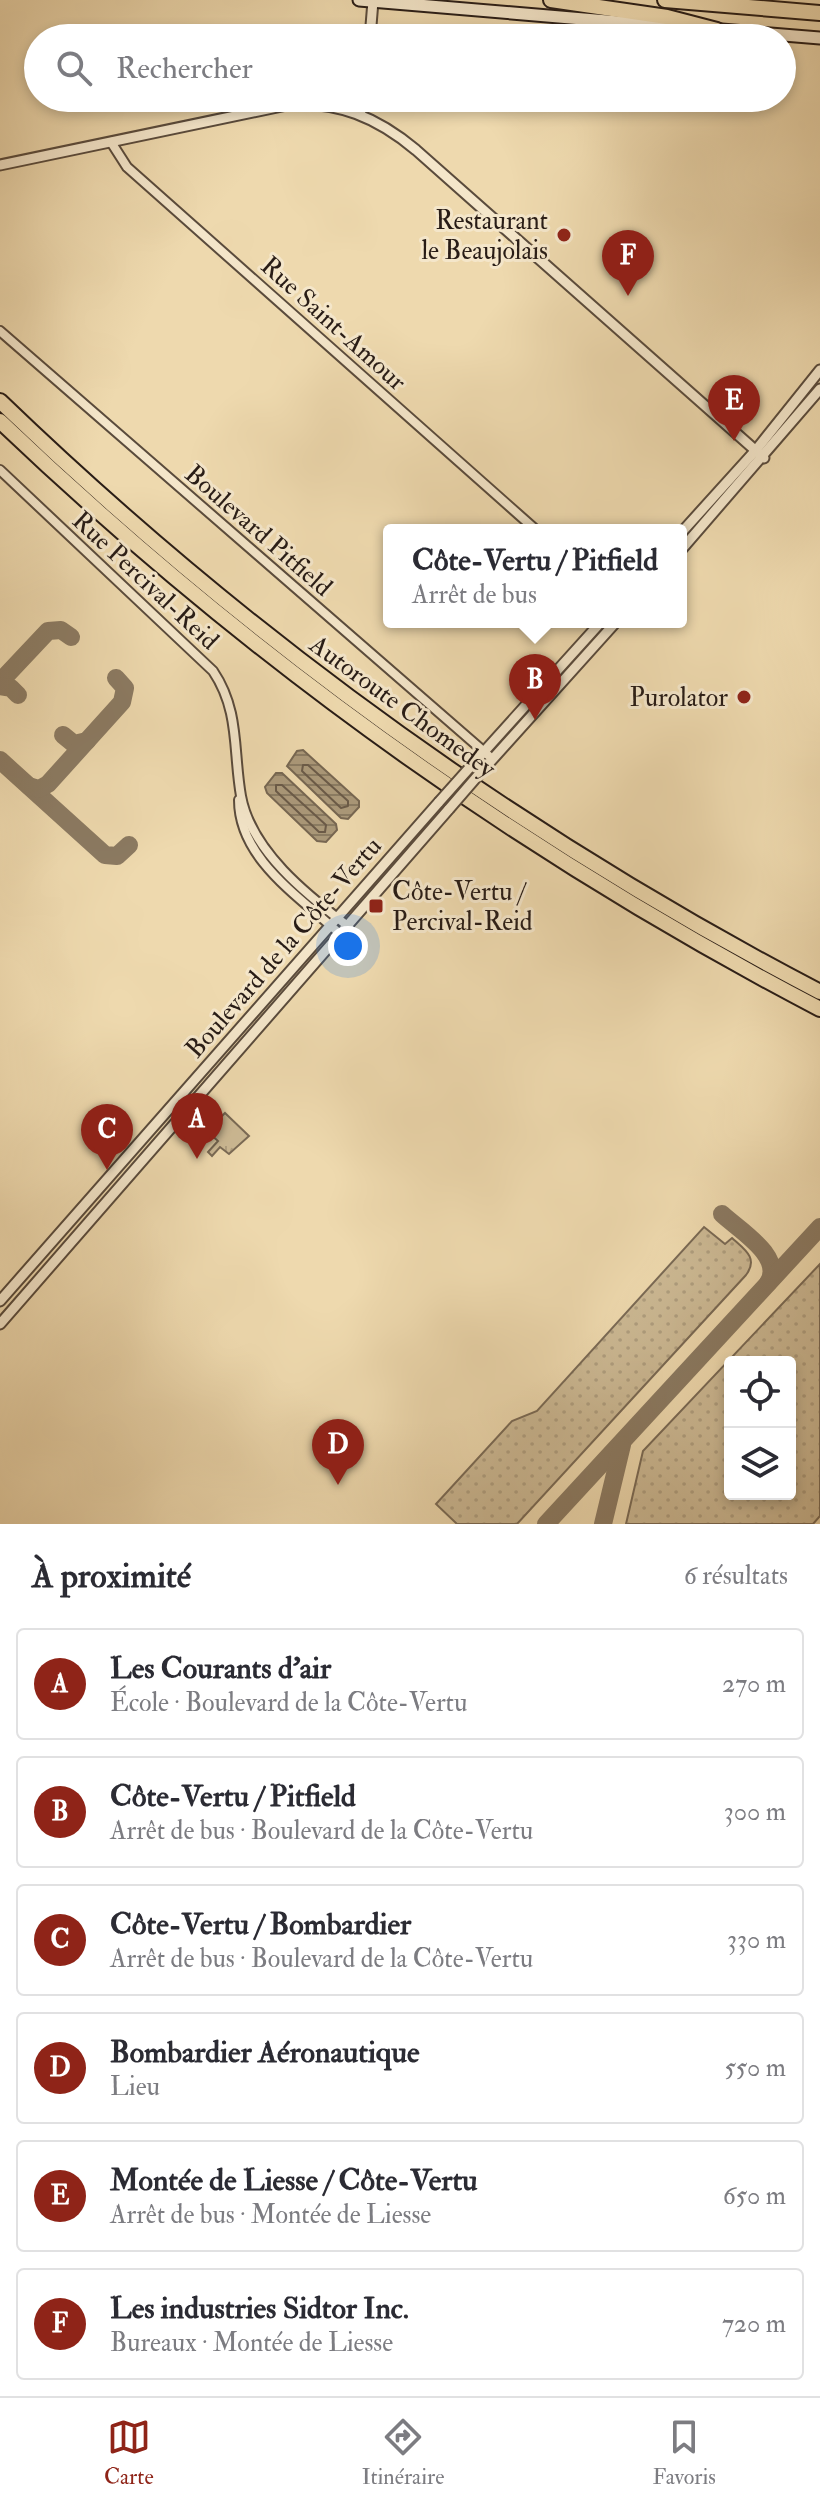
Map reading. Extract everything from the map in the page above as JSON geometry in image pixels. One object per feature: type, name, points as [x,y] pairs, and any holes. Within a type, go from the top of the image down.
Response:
[{"type":"highway","points":[[551,0],[667,17],[694,24]]},
{"type":"highway","points":[[665,0],[820,13]]},
{"type":"highway","points":[[0,399],[6,416]]},
{"type":"highway","name":"Autoroute Chomedey","points":[[6,416],[213,592],[387,727],[595,866],[820,992]]},
{"type":"highway","name":"Autoroute Chomedey","points":[[6,416],[144,554],[253,643],[374,735],[595,883],[820,1009]]},
{"type":"main road","points":[[359,0],[646,24]]},
{"type":"main road","points":[[796,36],[820,38]]},
{"type":"street","points":[[371,24],[373,1]]},
{"type":"street","points":[[0,165],[256,112]]},
{"type":"street","points":[[352,112],[416,150],[764,458]]},
{"type":"street","name":"Rue Saint-Amour","points":[[111,142],[127,167],[529,524]]},
{"type":"street","name":"Boulevard Pitfield","points":[[0,331],[493,759]]},
{"type":"street","points":[[687,526],[756,450],[820,370]]},
{"type":"street","points":[[687,543],[764,458],[820,389]]},
{"type":"street","name":"Rue Percival-Reid","points":[[0,470],[208,664],[223,686],[232,710],[240,820],[255,852],[335,922],[349,927]]},
{"type":"street","name":"Boulevard de la Côte-Vertu","points":[[0,1301],[596,628]]},
{"type":"street","name":"Boulevard de la Côte-Vertu","points":[[0,1324],[481,772],[611,628]]},
{"type":"street","name":"Rue Percival-Reid","points":[[335,922],[341,935]]},
{"type":"green space","points":[[225,1113],[249,1136],[229,1154],[220,1147],[212,1156],[208,1152],[218,1141],[209,1133],[201,1137]]},
{"type":"green space","points":[[704,1227],[725,1244],[732,1238],[745,1250],[751,1264],[746,1275],[517,1524],[457,1524],[436,1504],[512,1421],[537,1411]]},
{"type":"green space","points":[[820,1264],[820,1516],[813,1524],[626,1524],[643,1451],[724,1365],[724,1500],[796,1500],[796,1356],[733,1356]]},
{"type":"water","points":[[303,750],[359,801],[359,807],[348,819],[341,818],[287,766],[297,751]]},
{"type":"water","points":[[276,773],[282,773],[336,824],[337,830],[326,842],[317,841],[267,793],[265,787]]},
{"type":"taxiway","points":[[0,682],[48,631],[61,630],[71,637]]},
{"type":"taxiway","points":[[29,786],[39,789],[48,784],[122,702],[125,688],[116,678]]},
{"type":"taxiway","points":[[0,686],[11,688],[18,695]]},
{"type":"taxiway","points":[[63,735],[74,744],[87,741]]},
{"type":"taxiway","points":[[0,760],[105,855],[117,856],[129,845]]},
{"type":"taxiway","points":[[722,1214],[765,1254],[772,1273],[768,1283]]},
{"type":"taxiway","points":[[546,1524],[820,1227]]},
{"type":"taxiway","points":[[603,1524],[622,1445]]},
{"type":"place","name":"Restaurant le Beaujolais","points":[[564,235]]},
{"type":"place","name":"Les industries Sidtor Inc.","points":[[628,296]]},
{"type":"place","name":"Montée de Liesse / Côte-Vertu","points":[[734,441]]},
{"type":"place","name":"Purolator","points":[[744,697]]},
{"type":"place","name":"Côte-Vertu / Pitfield","points":[[535,720]]},
{"type":"place","name":"Côte-Vertu / Percival-Reid","points":[[376,906]]},
{"type":"place","name":"Les Courants d'air","points":[[197,1159]]},
{"type":"place","name":"Côte-Vertu / Bombardier","points":[[107,1170]]},
{"type":"place","name":"Bombardier Aéronautique","points":[[338,1485]]}]
